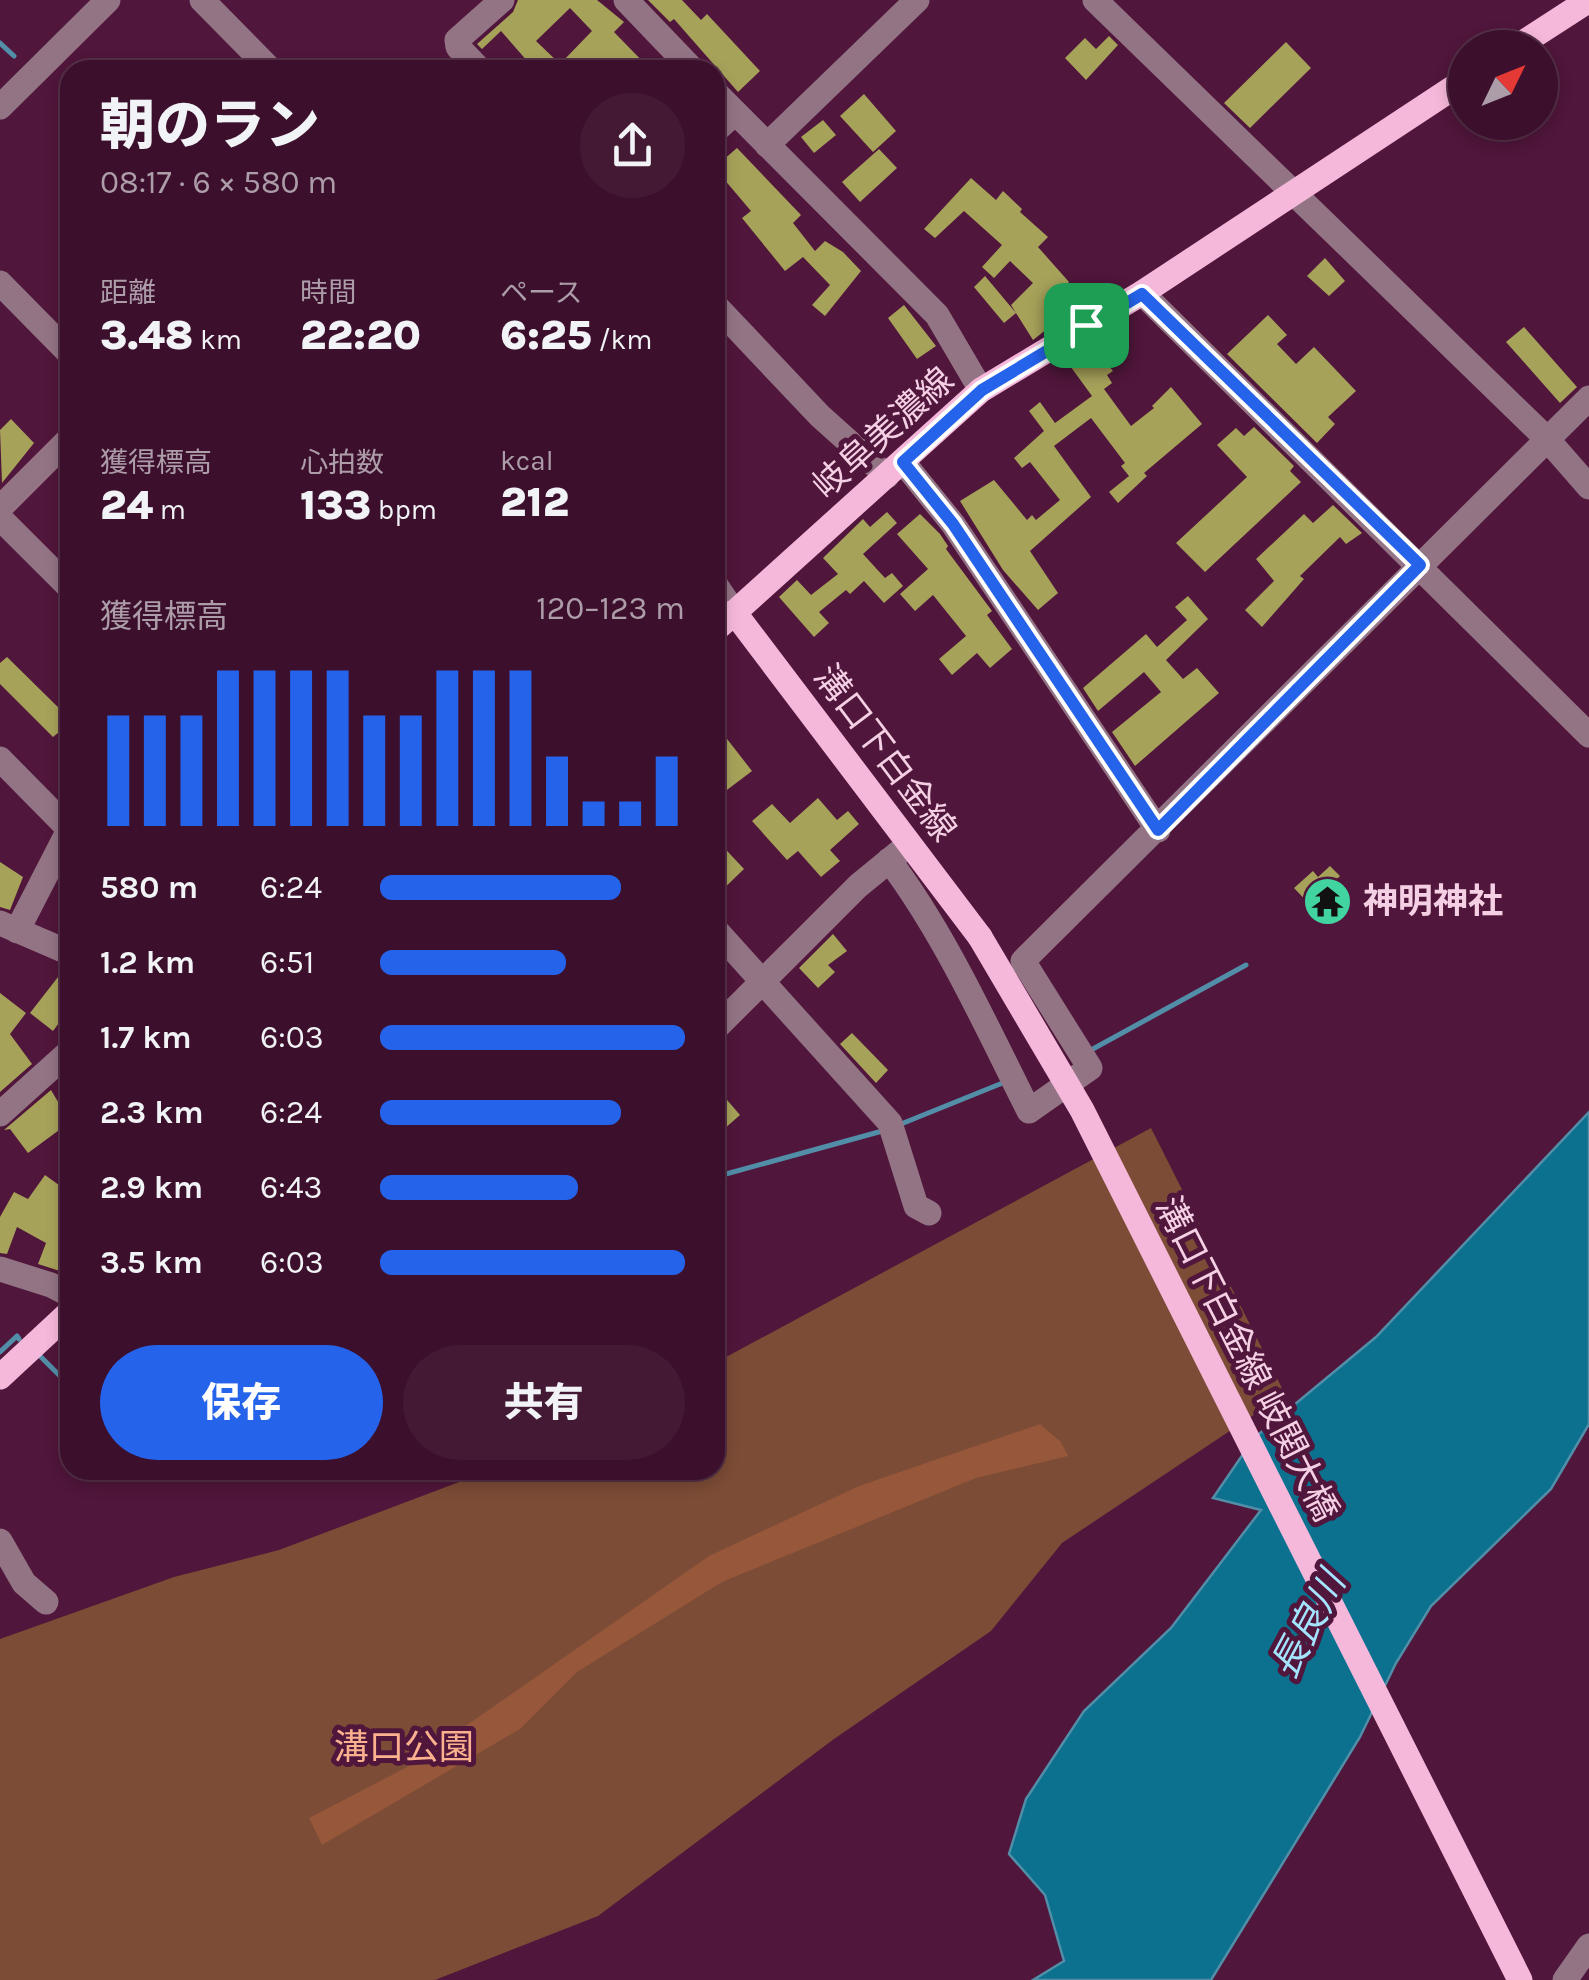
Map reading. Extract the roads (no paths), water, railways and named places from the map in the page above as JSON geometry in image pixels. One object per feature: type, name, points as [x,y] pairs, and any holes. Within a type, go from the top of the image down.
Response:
[{"type":"main road","points":[[1545,30],[1586,5]]},
{"type":"main road","name":"岐阜美濃線","points":[[725,621],[982,390],[1142,294],[1448,91]]},
{"type":"main road","name":"溝口下白金線","points":[[734,612],[899,851],[980,937]]},
{"type":"main road","name":"溝口下白金線 岐関大橋","points":[[980,937],[1082,1110],[1520,1980]]},
{"type":"main road","points":[[0,1377],[60,1321]]},
{"type":"street","points":[[0,107],[108,0]]},
{"type":"street","points":[[202,0],[261,60]]},
{"type":"street","points":[[470,60],[458,47],[457,40],[502,0]]},
{"type":"street","points":[[626,0],[683,60]]},
{"type":"street","points":[[768,145],[918,0]]},
{"type":"street","points":[[1095,0],[1547,439],[1589,487]]},
{"type":"street","points":[[725,102],[937,314],[982,390]]},
{"type":"street","points":[[725,122],[735,113]]},
{"type":"street","points":[[0,283],[60,344]]},
{"type":"street","points":[[1142,294],[1589,735]]},
{"type":"street","points":[[725,316],[820,416],[895,469],[953,524],[1158,830]]},
{"type":"street","points":[[725,1019],[899,851],[910,888],[970,994],[1029,1111],[1090,1068],[1023,961],[1589,398]]},
{"type":"street","points":[[0,508],[60,448]]},
{"type":"street","points":[[0,518],[60,578]]},
{"type":"street","points":[[725,599],[734,612]]},
{"type":"street","points":[[0,759],[60,818]]},
{"type":"street","points":[[60,844],[9,927],[60,949]]},
{"type":"street","points":[[725,939],[765,980],[892,1129],[916,1206],[929,1213]]},
{"type":"street","points":[[0,1114],[60,1061]]},
{"type":"street","points":[[0,1269],[60,1290]]},
{"type":"street","points":[[0,1541],[24,1583],[46,1602]]},
{"type":"street","points":[[1565,1980],[1589,1946]]},
{"type":"water","name":"長良川","points":[[1589,1112],[1589,1424],[1551,1489],[1431,1606],[1396,1663],[1360,1737],[1211,1980],[1033,1980],[1064,1961],[1045,1895],[1009,1854],[1026,1799],[1084,1711],[1171,1628],[1261,1510],[1213,1498],[1254,1438],[1376,1337]]},
{"type":"waterway","points":[[0,43],[14,56]]},
{"type":"waterway","points":[[1091,1050],[1246,965]]},
{"type":"waterway","points":[[901,1124],[1005,1082]]},
{"type":"waterway","points":[[725,1174],[886,1130]]},
{"type":"waterway","points":[[0,1352],[17,1336],[19,1339]]},
{"type":"waterway","points":[[40,1356],[60,1376]]},
{"type":"place","name":"神明神社","points":[[1328,901]]},
{"type":"park label","name":"溝口公園","points":[[404,1747]]}]
